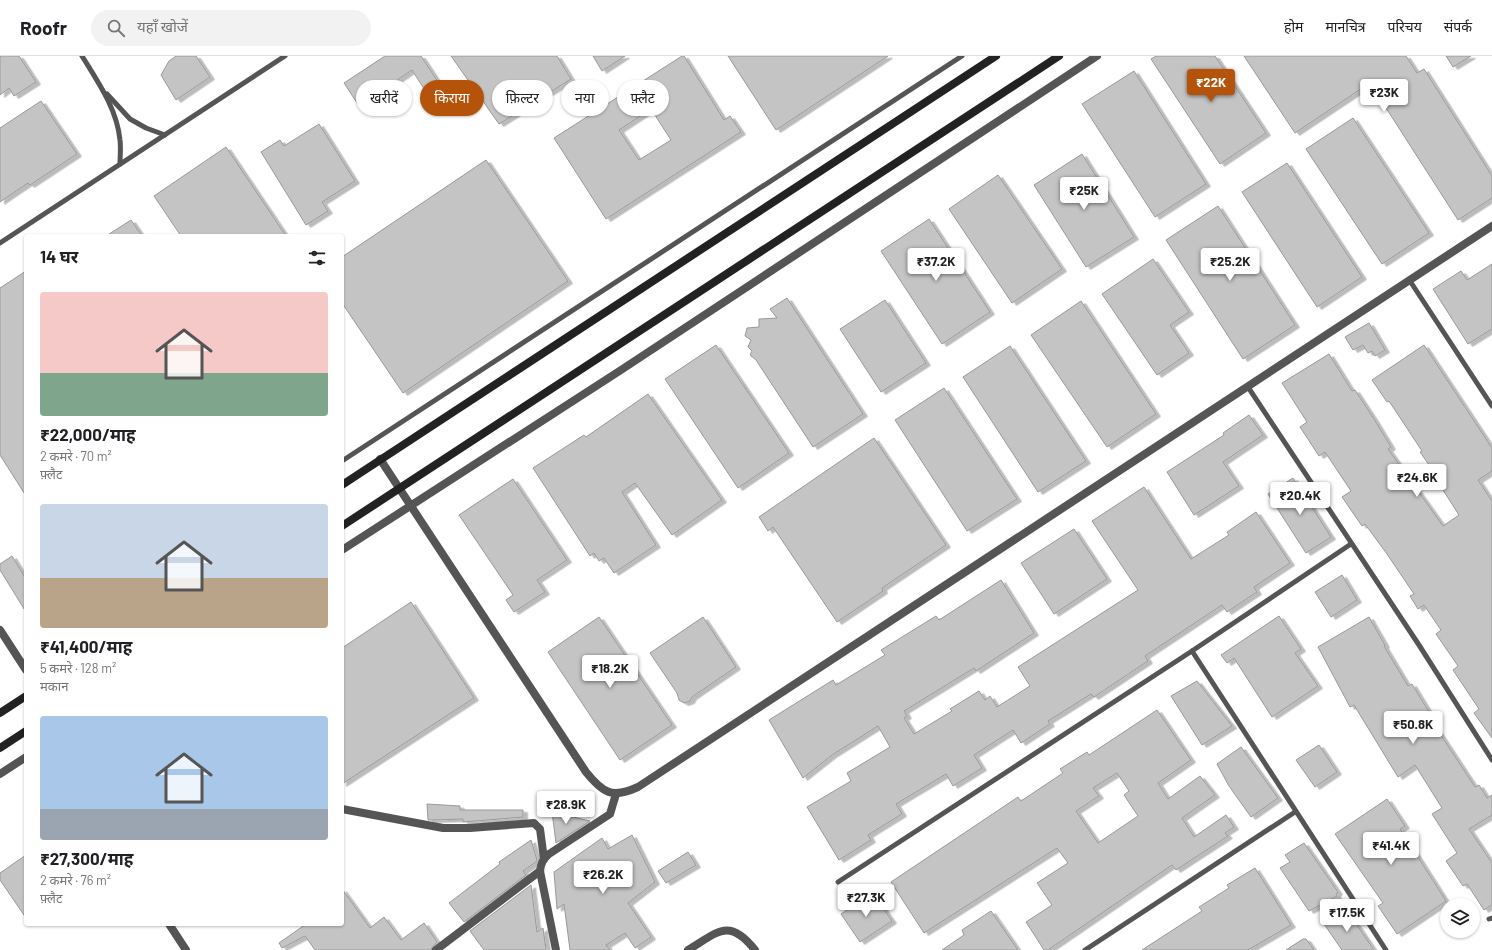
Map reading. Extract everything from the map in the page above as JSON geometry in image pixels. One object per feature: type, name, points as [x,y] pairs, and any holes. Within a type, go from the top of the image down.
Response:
[{"type":"main road","points":[[344,484],[380,458],[996,56]]},
{"type":"main road","points":[[344,525],[1059,56]]},
{"type":"main road","points":[[0,713],[24,697]]},
{"type":"main road","points":[[0,748],[24,732]]},
{"type":"street","points":[[344,549],[628,365],[1097,56]]},
{"type":"street","points":[[380,458],[586,772],[596,785],[608,793],[616,794],[627,792],[638,787],[1492,226]]},
{"type":"street","points":[[0,630],[24,665]]},
{"type":"street","points":[[0,774],[24,758]]},
{"type":"street","points":[[544,859],[610,814],[616,794]]},
{"type":"street","points":[[344,809],[443,828],[470,828],[534,823],[540,829],[544,859],[540,871],[556,950]]},
{"type":"street","points":[[436,950],[540,871]]},
{"type":"street","points":[[170,926],[186,950]]},
{"type":"street","points":[[688,950],[716,933],[732,930],[740,934],[755,950]]},
{"type":"lane","points":[[82,56],[103,88],[130,119],[146,128],[165,135]]},
{"type":"lane","points":[[0,243],[285,56]]},
{"type":"lane","points":[[344,460],[962,56]]},
{"type":"lane","points":[[103,88],[116,120],[120,140],[120,164]]},
{"type":"lane","points":[[1410,280],[1492,406]]},
{"type":"lane","points":[[1248,387],[1419,645],[1492,760]]},
{"type":"lane","points":[[838,882],[1192,651],[1351,544]]},
{"type":"lane","points":[[1192,651],[1295,812],[1386,950]]},
{"type":"lane","points":[[1085,950],[1295,812]]},
{"type":"building","points":[[0,56],[19,56],[36,82],[14,96],[9,88],[0,95]]},
{"type":"building","points":[[176,56],[196,56],[210,77],[176,100],[161,75],[169,61]]},
{"type":"building","points":[[385,56],[421,56],[437,80],[420,80],[420,82],[412,70],[397,80],[356,80],[356,101],[344,83]]},
{"type":"building","points":[[451,56],[557,56],[571,79],[561,80],[561,85],[553,90],[553,80],[492,80],[492,114],[484,103],[484,80],[468,80]]},
{"type":"building","points":[[593,56],[625,56],[602,71]]},
{"type":"building","points":[[684,56],[724,120],[730,116],[741,132],[606,219],[554,138],[588,116],[609,116],[609,103],[617,98],[617,116],[640,116],[619,130],[639,160],[671,140],[656,116],[669,116],[669,80],[645,80]]},
{"type":"building","points":[[728,56],[888,56],[776,130]]},
{"type":"building","points":[[1156,56],[1215,56],[1266,133],[1220,164],[1151,59]]},
{"type":"building","points":[[1244,56],[1406,56],[1417,73],[1424,69],[1492,176],[1492,198],[1458,220],[1370,83],[1295,133]]},
{"type":"building","points":[[1446,56],[1471,56],[1453,67]]},
{"type":"building","points":[[1134,71],[1206,184],[1155,217],[1082,104]]},
{"type":"building","points":[[41,101],[77,154],[30,185],[28,183],[0,202],[0,128]]},
{"type":"building","points":[[493,116],[512,116],[499,124]]},
{"type":"building","points":[[1353,118],[1429,233],[1382,264],[1306,149]]},
{"type":"building","points":[[319,124],[355,181],[322,202],[328,211],[306,225],[261,152],[280,140],[284,146]]},
{"type":"building","points":[[226,147],[285,234],[180,234],[154,196]]},
{"type":"building","points":[[1082,154],[1134,237],[1086,267],[1034,185]]},
{"type":"building","points":[[486,160],[568,281],[403,393],[344,306],[344,256]]},
{"type":"building","points":[[1287,163],[1362,277],[1317,307],[1242,192]]},
{"type":"building","points":[[998,175],[1062,269],[1012,303],[949,209]]},
{"type":"building","points":[[1218,206],[1295,325],[1243,359],[1166,240]]},
{"type":"building","points":[[929,219],[990,312],[942,344],[881,251]]},
{"type":"building","points":[[131,220],[141,234],[109,234]]},
{"type":"building","points":[[1153,259],[1189,312],[1170,325],[1189,353],[1157,375],[1102,294]]},
{"type":"building","points":[[1492,264],[1492,329],[1468,344],[1433,289],[1461,271],[1467,280]]},
{"type":"building","points":[[24,272],[24,493],[0,455],[0,288]]},
{"type":"building","points":[[787,298],[863,414],[813,447],[756,360],[750,355],[752,351],[748,347],[751,340],[745,336],[747,328],[759,327],[759,319],[777,318],[770,309]]},
{"type":"building","points":[[885,300],[926,363],[881,392],[840,329]]},
{"type":"building","points":[[1081,301],[1156,414],[1107,447],[1031,335]]},
{"type":"building","points":[[1369,323],[1385,350],[1375,356],[1372,351],[1368,353],[1363,345],[1353,350],[1345,337]]},
{"type":"building","points":[[716,345],[789,453],[738,488],[665,379]]},
{"type":"building","points":[[1424,345],[1492,448],[1492,471],[1478,480],[1492,501],[1492,738],[1474,713],[1479,709],[1453,670],[1458,666],[1436,634],[1441,630],[1424,605],[1418,609],[1410,596],[1414,594],[1387,554],[1365,524],[1362,526],[1342,497],[1351,491],[1325,452],[1319,456],[1300,427],[1307,422],[1282,383],[1329,354],[1352,391],[1355,390],[1374,419],[1391,447],[1388,449],[1443,526],[1459,515],[1434,476],[1436,475],[1420,452],[1422,451],[1389,401],[1387,402],[1372,380]]},
{"type":"building","points":[[1010,346],[1086,461],[1038,492],[963,377]]},
{"type":"building","points":[[944,388],[1017,499],[967,531],[895,420]]},
{"type":"building","points":[[648,394],[722,500],[672,535],[635,483],[622,492],[656,545],[614,573],[604,558],[599,561],[594,553],[590,556],[533,468],[584,435],[586,437]]},
{"type":"building","points":[[1249,415],[1263,435],[1223,462],[1239,486],[1194,515],[1167,472],[1224,435],[1223,433]]},
{"type":"building","points":[[874,438],[946,545],[882,588],[883,591],[837,622],[773,527],[768,531],[759,517]]},
{"type":"building","points":[[1293,478],[1331,537],[1306,553],[1268,494]]},
{"type":"building","points":[[513,479],[567,560],[537,580],[545,592],[514,612],[506,600],[513,595],[459,515]]},
{"type":"building","points":[[1144,487],[1191,559],[1229,535],[1227,532],[1256,512],[1290,563],[1254,587],[1257,592],[1227,612],[1222,605],[1145,656],[1148,661],[1094,697],[1091,694],[1048,721],[1050,724],[1021,743],[1013,730],[974,755],[982,768],[953,786],[946,774],[896,804],[902,814],[868,835],[871,840],[839,860],[807,807],[851,781],[847,773],[890,747],[878,726],[832,755],[803,778],[769,720],[833,680],[836,685],[885,655],[881,650],[936,616],[939,620],[1001,580],[1034,633],[976,671],[974,668],[904,711],[907,716],[904,718],[914,734],[952,711],[950,709],[979,691],[985,700],[990,696],[997,707],[1030,686],[1018,667],[1138,590],[1092,521]]},
{"type":"building","points":[[1074,529],[1107,579],[1054,614],[1021,563]]},
{"type":"building","points":[[12,556],[24,576],[24,609],[0,570],[0,564]]},
{"type":"building","points":[[1342,575],[1357,600],[1331,617],[1315,592]]},
{"type":"building","points":[[411,602],[474,698],[344,783],[344,647]]},
{"type":"building","points":[[1279,616],[1301,649],[1295,653],[1318,686],[1272,717],[1234,658],[1227,663],[1221,655]]},
{"type":"building","points":[[599,617],[672,725],[620,760],[548,652]]},
{"type":"building","points":[[703,617],[736,667],[692,697],[690,701],[684,703],[679,700],[677,693],[650,653]]},
{"type":"building","points":[[1369,617],[1385,645],[1384,646],[1408,686],[1412,684],[1429,712],[1427,714],[1475,787],[1479,785],[1487,798],[1492,795],[1492,815],[1469,829],[1492,863],[1492,905],[1484,910],[1480,904],[1480,898],[1476,898],[1467,884],[1463,886],[1446,861],[1457,853],[1432,814],[1442,808],[1415,765],[1398,777],[1354,705],[1350,707],[1318,647]]},
{"type":"building","points":[[1197,681],[1232,726],[1202,745],[1171,696]]},
{"type":"building","points":[[1157,710],[1191,760],[1158,783],[1168,799],[1200,776],[1215,795],[1182,818],[1194,837],[1226,815],[1234,827],[1225,833],[1228,836],[1176,870],[1172,865],[1048,950],[1044,950],[1026,922],[1052,905],[1037,883],[1068,863],[1057,848],[924,933],[891,882],[1018,797],[1021,801],[1063,773],[1060,769],[1087,752],[1089,755]],"holes":[[[1117,773],[1129,791],[1124,795],[1138,816],[1098,843],[1076,811],[1099,796],[1093,788]]]},
{"type":"building","points":[[1319,745],[1337,772],[1315,787],[1296,760]]},
{"type":"building","points":[[1241,747],[1278,798],[1251,817],[1229,786],[1217,764]]},
{"type":"building","points":[[1387,799],[1405,826],[1400,829],[1444,898],[1440,898],[1440,905],[1397,934],[1378,906],[1383,903],[1335,834]]},
{"type":"building","points":[[427,804],[460,806],[460,810],[523,810],[523,817],[463,822],[463,819],[428,820]]},
{"type":"building","points":[[552,812],[590,821],[556,843]]},
{"type":"building","points":[[632,835],[655,882],[628,903],[651,937],[635,948],[625,933],[606,945],[610,950],[570,950],[564,904],[557,909],[554,872],[602,838],[608,849]]},
{"type":"building","points":[[531,840],[537,860],[523,871],[526,875],[464,922],[449,903],[500,864],[499,862]]},
{"type":"building","points":[[1304,843],[1338,892],[1336,894],[1337,896],[1309,911],[1280,868],[1290,862],[1285,855]]},
{"type":"building","points":[[688,852],[696,865],[666,883],[658,871]]},
{"type":"building","points":[[24,856],[24,915],[0,880],[0,873]]},
{"type":"building","points":[[1255,868],[1291,925],[1248,950],[1142,950],[1202,911],[1199,907],[1229,888],[1227,885]]},
{"type":"building","points":[[531,885],[537,932],[543,928],[546,950],[484,950],[470,931]]},
{"type":"building","points":[[344,892],[370,928],[384,917],[401,940],[424,923],[437,942],[430,950],[315,950],[305,936],[282,948],[279,943],[303,926],[344,926]]},
{"type":"building","points":[[873,893],[892,921],[860,942],[841,914]]},
{"type":"building","points":[[1346,909],[1374,950],[1342,950],[1324,924]]},
{"type":"building","points":[[991,911],[1018,950],[942,950],[964,935],[962,930]]},
{"type":"building","points":[[1303,939],[1306,939],[1314,950],[1286,950]]}]
